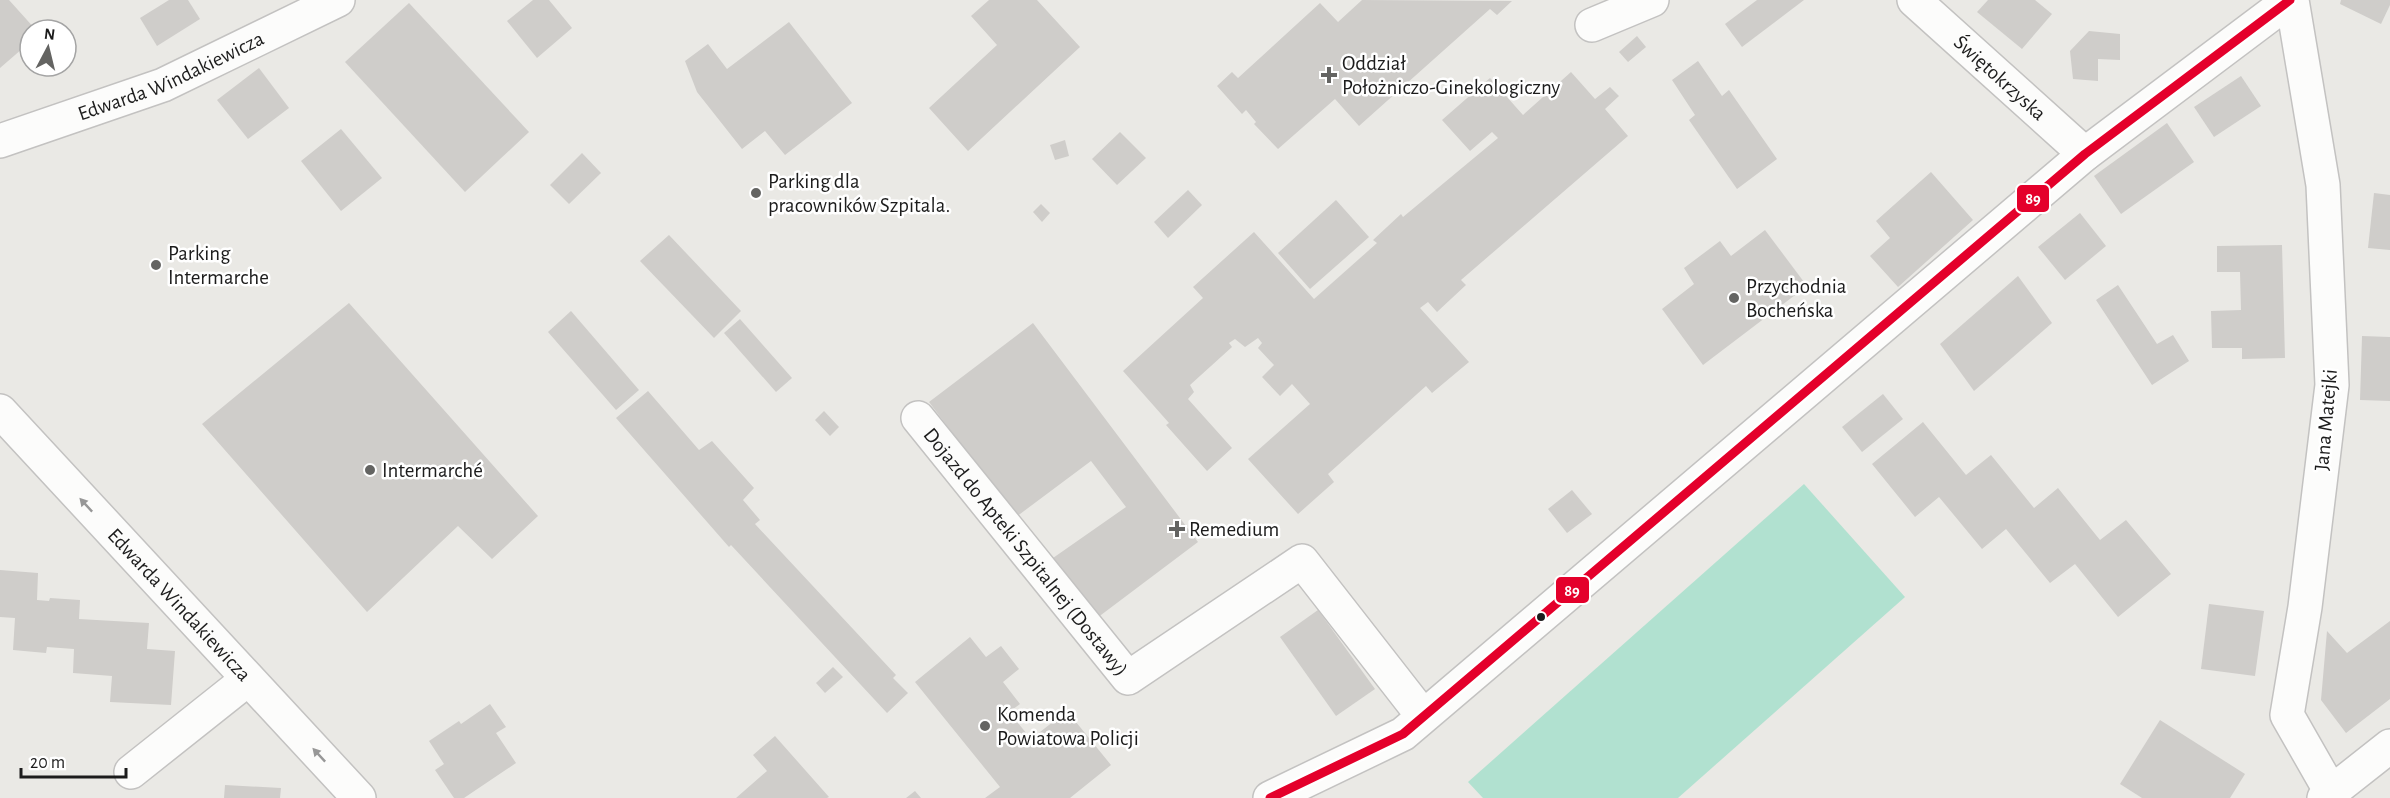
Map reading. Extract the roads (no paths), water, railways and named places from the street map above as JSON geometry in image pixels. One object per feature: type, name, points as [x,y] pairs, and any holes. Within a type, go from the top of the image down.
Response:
[{"type":"street","name":"Edwarda Windakiewicza","points":[[0,141],[163,85],[338,0]]},
{"type":"street","points":[[1592,25],[1652,0]]},
{"type":"street","name":"Świętokrzyska","points":[[1914,0],[2085,154]]},
{"type":"street","points":[[1270,798],[1402,734],[2085,154],[2291,0]]},
{"type":"street","name":"Jana Matejki","points":[[2291,0],[2323,185],[2332,385],[2305,607],[2287,716],[2327,795]]},
{"type":"street","name":"Edwarda Windakiewicza","points":[[0,411],[11,443],[248,678],[358,798]]},
{"type":"street","name":"Dojazd do Apteki Szpitalnej (Dostawy)","points":[[918,418],[1128,678],[1302,561],[1423,716]]},
{"type":"street","points":[[131,772],[248,678]]},
{"type":"street","points":[[2327,795],[2390,746]]},
{"type":"place","name":"Oddział Położniczo-Ginekologiczny","points":[[1329,75]]},
{"type":"place","name":"Parking dla pracowników Szpitala.","points":[[756,193]]},
{"type":"place","name":"Parking Intermarche","points":[[156,265]]},
{"type":"place","name":"Przychodnia Bocheńska","points":[[1734,298]]},
{"type":"place","name":"Intermarché","points":[[370,470]]},
{"type":"place","name":"Remedium","points":[[1177,529]]},
{"type":"place","name":"Komenda Powiatowa Policji","points":[[985,726]]}]
